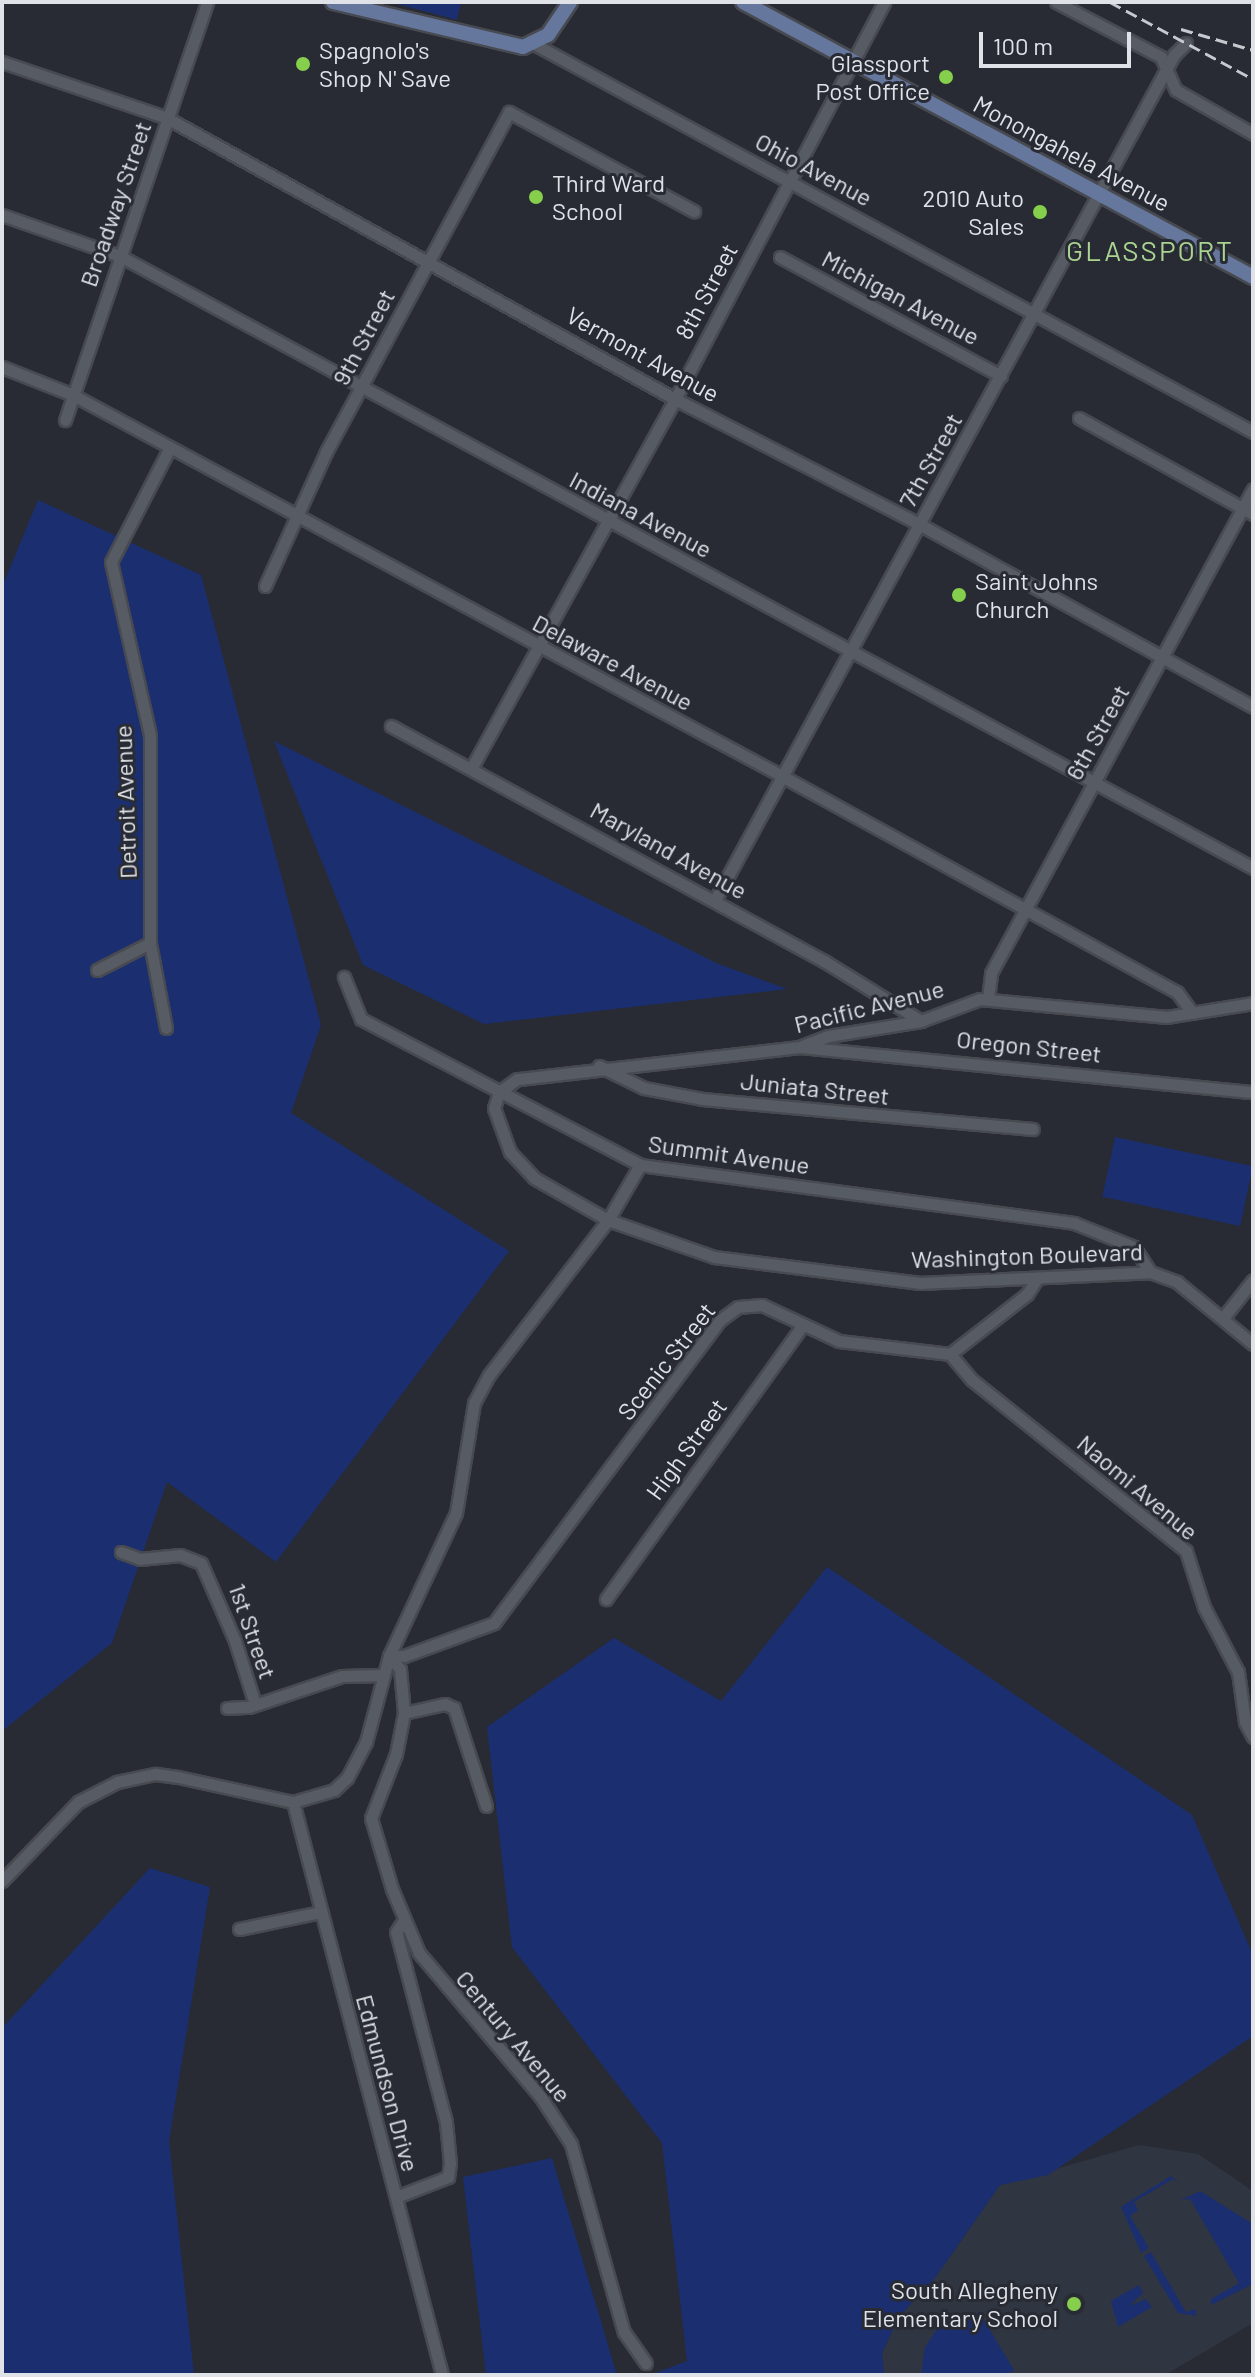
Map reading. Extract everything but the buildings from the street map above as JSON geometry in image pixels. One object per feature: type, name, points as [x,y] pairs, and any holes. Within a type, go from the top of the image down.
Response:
[{"type":"main road","name":"Ohio Avenue","points":[[333,2],[508,45],[536,45]]},
{"type":"main road","points":[[536,45],[559,22],[570,2]]},
{"type":"main road","name":"Monongahela Avenue","points":[[743,2],[1253,277]]},
{"type":"street","name":"Broadway Street","points":[[65,420],[207,2]]},
{"type":"street","name":"8th Street","points":[[472,767],[675,399],[884,2]]},
{"type":"street","points":[[1056,2],[1161,57],[1170,82],[1184,97],[1253,134]]},
{"type":"street","name":"7th Street","points":[[715,900],[1167,69],[1186,43]]},
{"type":"street","name":"Ohio Avenue","points":[[536,45],[1253,432]]},
{"type":"street","name":"Vermont Avenue","points":[[2,62],[167,118],[430,260],[675,399],[919,524],[1253,707]]},
{"type":"street","name":"9th Street","points":[[265,586],[296,513],[509,112],[694,211]]},
{"type":"street","name":"Indiana Avenue","points":[[2,215],[120,256],[1253,868]]},
{"type":"street","name":"Michigan Avenue","points":[[780,257],[1001,376]]},
{"type":"street","name":"Delaware Avenue","points":[[2,367],[73,395],[782,776],[1177,992],[1192,1013]]},
{"type":"street","points":[[1079,418],[1248,512]]},
{"type":"street","name":"Detroit Avenue","points":[[166,1028],[150,943],[150,735],[111,562],[170,447]]},
{"type":"street","name":"6th Street","points":[[988,999],[991,973],[1094,782],[1248,512],[1253,489]]},
{"type":"street","name":"Maryland Avenue","points":[[391,726],[715,900],[921,1021]]},
{"type":"street","points":[[97,970],[150,943]]},
{"type":"street","name":"Summit Avenue","points":[[344,977],[361,1019],[640,1165],[1074,1223],[1134,1247],[1150,1272]]},
{"type":"street","name":"Pacific Avenue","points":[[499,1092],[517,1079],[599,1066],[800,1047],[828,1036],[921,1021],[988,999],[1167,1017],[1253,1003]]},
{"type":"street","name":"Oregon Street","points":[[800,1047],[1253,1092]]},
{"type":"street","name":"Juniata Street","points":[[599,1066],[644,1088],[702,1099],[1033,1129]]},
{"type":"street","points":[[499,1092],[494,1108],[497,1127],[520,1168],[608,1220]]},
{"type":"street","points":[[2,1881],[78,1802],[117,1782],[156,1774],[293,1802],[334,1790],[356,1766],[389,1656],[456,1513],[474,1403],[489,1375],[608,1220],[640,1165]]},
{"type":"street","name":"Washington Boulevard","points":[[608,1220],[714,1257],[779,1268],[920,1283],[1036,1280],[1150,1272],[1177,1282],[1253,1344]]},
{"type":"street","points":[[950,1354],[1027,1294],[1036,1280]]},
{"type":"street","points":[[1223,1318],[1253,1280]]},
{"type":"street","name":"Scenic Street","points":[[389,1656],[404,1656],[494,1623],[720,1320],[751,1303],[839,1341],[950,1354]]},
{"type":"street","name":"High Street","points":[[606,1599],[803,1325]]},
{"type":"street","name":"Naomi Avenue","points":[[950,1354],[972,1380],[1186,1551],[1204,1607],[1238,1672],[1245,1722],[1253,1737]]},
{"type":"street","name":"1st Street","points":[[121,1552],[140,1559],[180,1555],[201,1563],[235,1641],[255,1704]]},
{"type":"street","points":[[389,1656],[400,1669],[404,1713],[396,1754],[371,1818],[404,1920],[396,1932],[446,2122],[450,2163],[448,2177],[396,2197]]},
{"type":"street","points":[[227,1708],[255,1704],[342,1676],[383,1675]]},
{"type":"street","points":[[404,1713],[445,1704],[454,1708],[486,1806]]},
{"type":"street","name":"Edmundson Drive","points":[[293,1802],[442,2375]]},
{"type":"street","points":[[239,1929],[321,1912]]},
{"type":"street","name":"Century Avenue","points":[[404,1920],[431,1970],[532,2086],[571,2144],[624,2332],[646,2363]]},
{"type":"shaded area","points":[[390,2],[461,2],[457,20]]},
{"type":"shaded area","points":[[38,500],[201,575],[321,1025],[291,1113],[509,1251],[276,1562],[167,1482],[112,1643],[2,1731],[2,587]]},
{"type":"shaded area","points":[[274,741],[716,963],[787,989],[484,1024],[363,965]]},
{"type":"shaded area","points":[[1115,1137],[1253,1166],[1240,1226],[1102,1197]]},
{"type":"shaded area","points":[[827,1567],[1192,1815],[1253,1955],[1253,2036],[1048,2175],[1000,2185],[935,2278],[899,2317],[882,2353],[884,2375],[650,2375],[687,2361],[662,2143],[512,1947],[487,1727],[614,1638],[721,1701]]},
{"type":"shaded area","points":[[150,1868],[210,1887],[169,2141],[194,2375],[2,2375],[2,2028]]},
{"type":"shaded area","points":[[1139,2145],[1198,2154],[1253,2191],[1253,2323],[1165,2375],[884,2375],[882,2353],[899,2317],[935,2278],[1000,2185]]},
{"type":"shaded area","points":[[552,2158],[617,2375],[486,2375],[463,2177]]},
{"type":"shaded area","points":[[1171,2176],[1181,2184],[1173,2179],[1134,2202],[1138,2210],[1130,2216],[1149,2248],[1141,2253],[1121,2207]]},
{"type":"shaded area","points":[[1200,2191],[1253,2224],[1253,2284],[1211,2305],[1211,2299],[1239,2283],[1190,2199],[1181,2200]]},
{"type":"shaded area","points":[[1151,2252],[1186,2312],[1195,2309],[1196,2316],[1178,2313],[1144,2256]]},
{"type":"shaded area","points":[[1139,2285],[1143,2293],[1129,2306],[1146,2299],[1152,2307],[1118,2327],[1111,2301]]},
{"type":"shaded area","points":[[979,2312],[1014,2370],[1006,2375],[921,2375],[925,2347],[939,2326],[947,2323],[950,2330]]},
{"type":"railway","points":[[1110,2],[1253,79]]},
{"type":"railway","points":[[1181,29],[1253,50]]},
{"type":"place","name":"Spagnolo's Shop N' Save","points":[[303,64]]},
{"type":"place","name":"Glassport Post Office","points":[[946,77]]},
{"type":"place","name":"Third Ward School","points":[[536,197]]},
{"type":"place","name":"2010 Auto Sales","points":[[1040,212]]},
{"type":"place","name":"Saint Johns Church","points":[[959,595]]},
{"type":"place","name":"South Allegheny Elementary School","points":[[1074,2304]]},
{"type":"district","name":"GLASSPORT","points":[[1150,250]]}]
